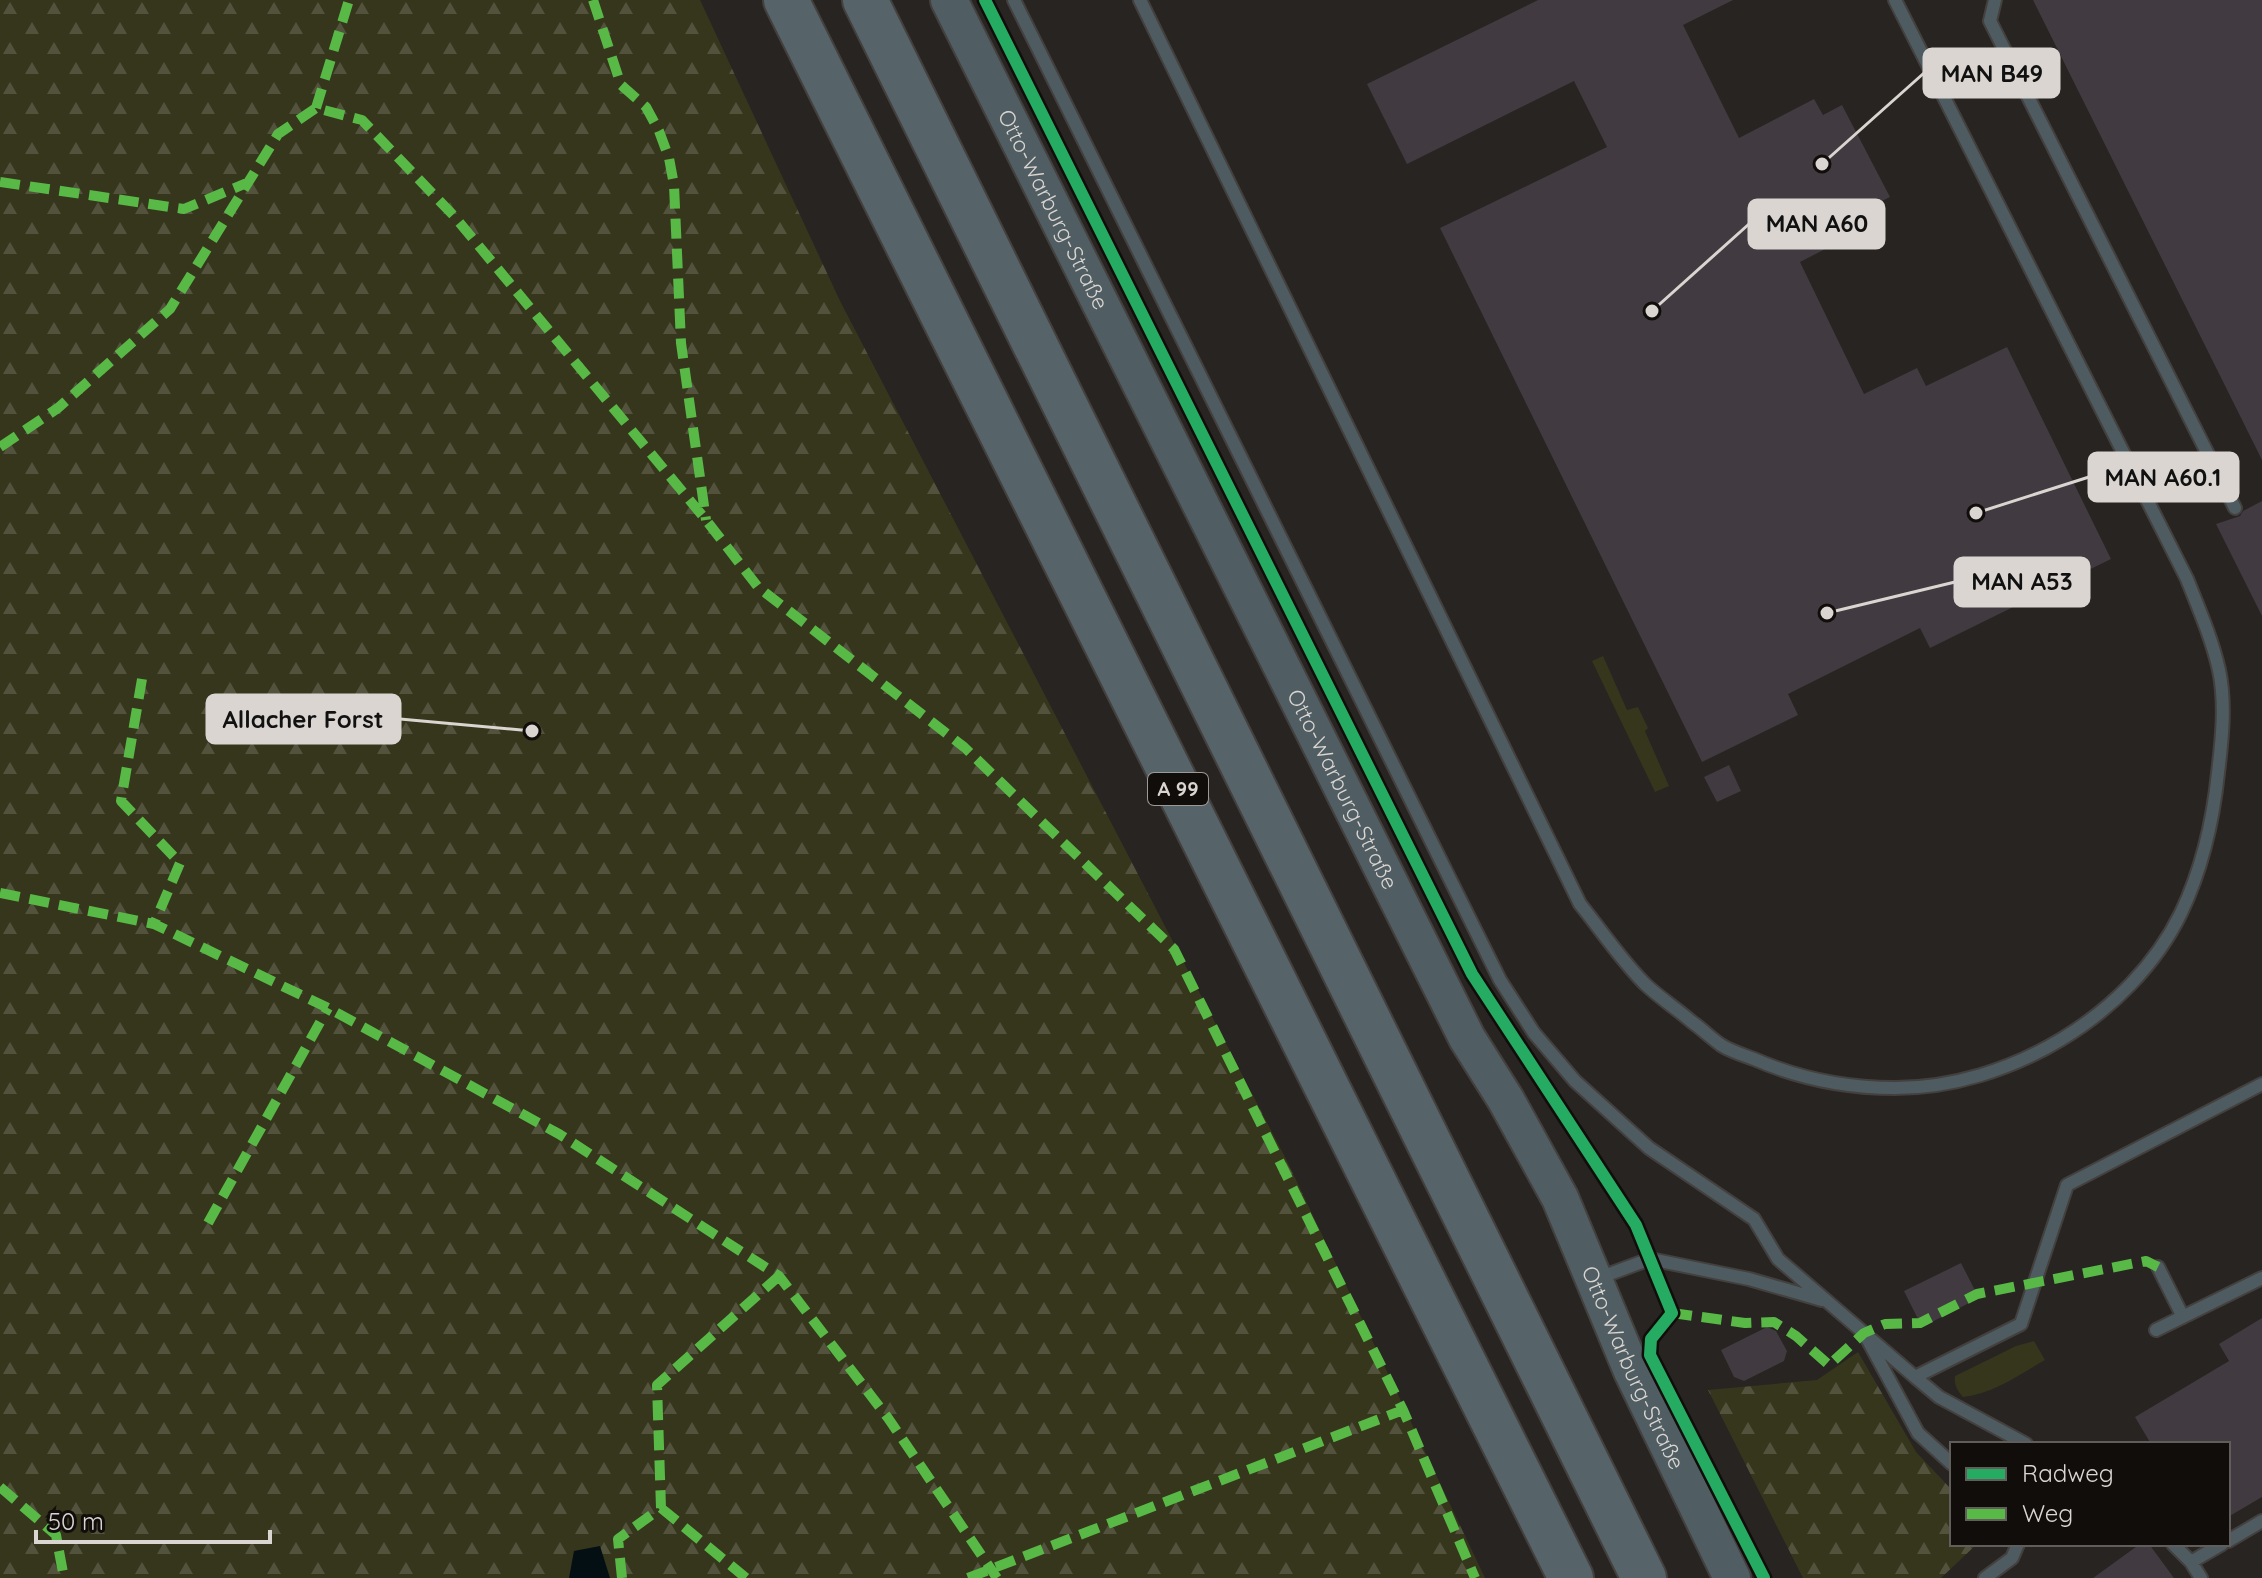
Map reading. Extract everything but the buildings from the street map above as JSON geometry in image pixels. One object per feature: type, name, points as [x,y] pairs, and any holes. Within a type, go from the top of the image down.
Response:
[{"type":"highway","name":"A 99","points":[[786,0],[1571,1578]]},
{"type":"highway","points":[[865,0],[1644,1578]]},
{"type":"main road","name":"Otto-Warburg-Straße","points":[[949,0],[1467,1038],[1506,1100],[1560,1198],[1632,1371],[1732,1578]]},
{"type":"lane","points":[[1014,0],[1500,980],[1534,1033],[1575,1081],[1649,1148],[1754,1219],[1778,1259],[1915,1377],[1939,1397],[2022,1442]]},
{"type":"lane","points":[[1140,0],[1580,904],[1645,983],[1722,1046],[1812,1081],[1859,1088],[1911,1088],[1956,1082],[2003,1067],[2049,1046],[2124,992],[2181,914],[2198,868],[2213,818],[2223,720],[2220,673],[2207,626],[2187,579],[1895,0]]},
{"type":"lane","points":[[1995,0],[1990,21],[2235,508]]},
{"type":"lane","points":[[1915,1377],[2021,1324],[2067,1185],[2262,1084]]},
{"type":"lane","points":[[1593,1280],[1650,1259],[1749,1279],[1824,1300]]},
{"type":"lane","points":[[2158,1267],[2183,1317]]},
{"type":"lane","points":[[2156,1330],[2262,1278]]},
{"type":"lane","points":[[1864,1333],[1918,1433],[1950,1462]]},
{"type":"lane","points":[[2230,1540],[2262,1521]]},
{"type":"lane","points":[[1985,1578],[2012,1558],[2017,1546]]},
{"type":"lane","points":[[2175,1546],[2201,1578]]},
{"type":"lane","points":[[2191,1562],[2219,1546]]},
{"type":"green space","points":[[0,0],[700,0],[840,301],[1287,1161],[1485,1578],[0,1578]]},
{"type":"green space","points":[[1603,656],[1627,710],[1638,707],[1669,786],[1655,792],[1592,661]]},
{"type":"green space","points":[[2034,1341],[2045,1360],[1985,1392],[1963,1397],[1959,1392],[1955,1376],[2016,1346]]},
{"type":"green space","points":[[1858,1352],[1916,1452],[1950,1488],[1950,1546],[1975,1546],[1941,1578],[1803,1578],[1708,1390],[1817,1380]]},
{"type":"shaded area","points":[[600,1546],[610,1578],[569,1578],[574,1551]]},
{"type":"marked path","points":[[316,108],[349,0]]},
{"type":"marked path","points":[[593,0],[621,85],[646,107],[669,158],[674,185],[681,343],[706,520]]},
{"type":"marked path","points":[[0,447],[58,408],[170,309],[278,134],[316,108],[362,120],[454,216],[758,587],[964,747],[1174,949],[1403,1410],[1475,1578]]},
{"type":"marked path","points":[[0,182],[184,209],[249,182]]},
{"type":"marked path","points":[[142,679],[121,801],[180,863],[154,924]]},
{"type":"marked path","points":[[0,893],[154,924],[328,1008],[559,1134],[779,1276],[888,1418],[997,1578]]},
{"type":"marked path","points":[[208,1223],[328,1008]]},
{"type":"marked path","points":[[1672,1313],[1745,1323],[1774,1322],[1796,1336],[1829,1365],[1864,1333],[1885,1324],[1920,1323],[1977,1294],[2146,1261],[2158,1267]]},
{"type":"marked path","points":[[622,1578],[618,1539],[661,1508],[657,1385],[779,1276]]},
{"type":"marked path","points":[[968,1578],[1403,1410]]},
{"type":"marked path","points":[[0,1487],[56,1535],[64,1578]]},
{"type":"marked path","points":[[661,1508],[746,1578]]},
{"type":"cycle path","points":[[985,0],[1472,974],[1636,1225],[1672,1313],[1651,1339],[1650,1355],[1764,1578]]},
{"type":"place","name":"MAN B49","points":[[1822,164]]},
{"type":"place","name":"MAN A60","points":[[1652,311]]},
{"type":"place","name":"MAN A60.1","points":[[1976,513]]},
{"type":"place","name":"MAN A53","points":[[1827,613]]},
{"type":"place","name":"Allacher Forst","points":[[532,731]]}]
